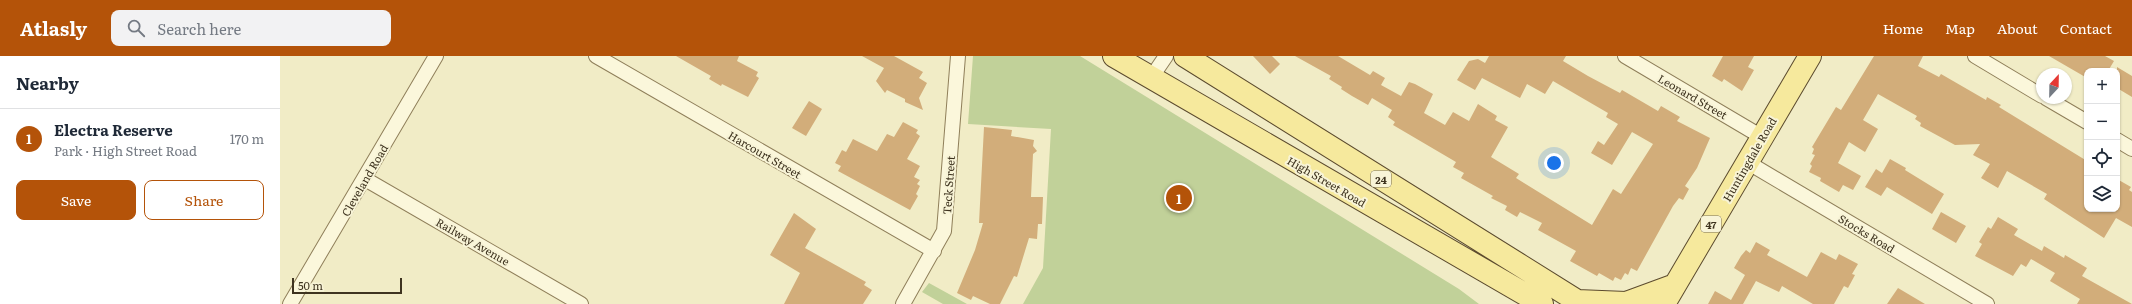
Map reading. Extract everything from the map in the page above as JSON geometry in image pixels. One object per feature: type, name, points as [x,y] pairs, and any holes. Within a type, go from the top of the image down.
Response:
[{"type":"main road","name":"High Street Road","points":[[1114,56],[1542,304]]},
{"type":"main road","name":"24","points":[[1185,56],[1580,302]]},
{"type":"main road","name":"Huntingdale Road","points":[[1664,304],[1810,56]]},
{"type":"main road","points":[[1580,302],[1626,303],[1675,286]]},
{"type":"main road","points":[[1511,287],[1528,304]]},
{"type":"street","name":"Cleveland Road","points":[[290,304],[365,179],[436,56]]},
{"type":"street","name":"Harcourt Street","points":[[596,56],[934,251]]},
{"type":"street","name":"Teck Street","points":[[903,304],[944,231],[958,56]]},
{"type":"street","points":[[1151,78],[1166,56]]},
{"type":"street","name":"Leonard Street","points":[[1625,56],[1762,137]]},
{"type":"street","points":[[1975,56],[2036,92]]},
{"type":"street","points":[[2056,104],[2084,120]]},
{"type":"street","points":[[2120,142],[2132,149]]},
{"type":"street","name":"Stocks Road","points":[[1747,162],[1987,304]]},
{"type":"street","name":"Railway Avenue","points":[[365,179],[581,304]]},
{"type":"green space","points":[[973,56],[1080,56],[1459,289],[1479,304],[1023,304],[1043,268],[1051,129],[968,124]]},
{"type":"green space","points":[[929,283],[967,304],[943,304],[922,292]]},
{"type":"building","points":[[676,56],[739,56],[737,61],[758,72],[756,76],[759,78],[748,97],[722,84],[721,86],[709,79],[711,76]]},
{"type":"building","points":[[862,56],[894,56],[923,72],[919,78],[927,83],[919,98],[923,110],[905,102],[905,99],[887,90],[885,93],[876,81],[884,68]]},
{"type":"building","points":[[1253,56],[1272,56],[1280,64],[1270,74]]},
{"type":"building","points":[[1295,56],[1338,56],[1370,75],[1373,71],[1385,78],[1381,85],[1401,96],[1409,82],[1415,84],[1433,94],[1424,113],[1445,125],[1453,112],[1469,121],[1478,104],[1497,116],[1495,120],[1508,127],[1491,157],[1519,174],[1516,178],[1592,225],[1613,189],[1621,194],[1653,144],[1632,132],[1612,165],[1591,153],[1598,141],[1604,145],[1618,124],[1606,117],[1608,113],[1553,81],[1545,94],[1527,84],[1520,98],[1482,78],[1475,90],[1457,80],[1469,61],[1478,59],[1485,63],[1489,56],[1566,56],[1563,61],[1588,76],[1620,93],[1622,90],[1658,111],[1661,106],[1680,117],[1677,121],[1710,138],[1697,168],[1685,186],[1689,189],[1683,200],[1679,198],[1673,206],[1637,271],[1631,268],[1628,275],[1625,273],[1621,280],[1615,277],[1613,281],[1599,273],[1597,276],[1570,261],[1576,251],[1538,230],[1542,223],[1520,212],[1517,217],[1505,210],[1507,206],[1491,198],[1493,196],[1461,178],[1464,173],[1453,167],[1456,162],[1393,125],[1395,122],[1388,117],[1392,110],[1372,98],[1368,105],[1341,89],[1342,87],[1329,79],[1331,76]]},
{"type":"building","points":[[1723,56],[1754,56],[1748,67],[1754,70],[1742,91],[1724,79],[1722,82],[1712,76]]},
{"type":"building","points":[[1874,56],[1923,56],[1918,66],[1939,77],[1941,74],[1986,100],[1987,97],[2001,105],[1999,107],[2084,159],[2084,212],[2120,212],[2120,181],[2131,187],[2129,190],[2132,192],[2132,227],[2116,218],[2104,238],[2044,199],[2047,194],[2007,171],[1998,188],[1981,178],[1990,164],[1973,155],[1980,144],[1955,145],[1920,126],[1921,123],[1915,119],[1917,116],[1878,94],[1863,120],[1878,129],[1865,152],[1849,142],[1838,163],[1861,176],[1853,190],[1843,185],[1839,192],[1820,181],[1821,178],[1809,172],[1812,166],[1810,164],[1815,155],[1812,154],[1814,149],[1812,147],[1836,107],[1841,110]]},
{"type":"building","points":[[2049,56],[2105,56],[2114,61],[2110,68],[2084,68],[2084,76]]},
{"type":"building","points":[[2120,69],[2132,76],[2132,97],[2120,90]]},
{"type":"building","points":[[809,101],[822,109],[806,136],[792,128]]},
{"type":"building","points":[[903,122],[918,130],[916,133],[920,136],[907,159],[920,166],[914,177],[920,180],[917,184],[920,186],[916,194],[918,196],[910,210],[838,171],[841,166],[835,163],[842,150],[846,152],[853,139],[877,151],[887,134],[894,137]]},
{"type":"building","points":[[984,127],[1012,130],[1011,136],[1034,140],[1033,146],[1037,151],[1033,154],[1031,197],[1043,197],[1042,224],[1038,224],[1037,239],[1029,238],[1017,277],[1014,276],[1000,304],[990,304],[973,296],[971,300],[957,293],[975,250],[983,223],[979,223]]},
{"type":"building","points":[[1890,159],[1944,194],[1932,214],[1887,187],[1881,196],[1865,187],[1876,169],[1882,173]]},
{"type":"building","points":[[1941,212],[1966,226],[1956,243],[1932,229]]},
{"type":"building","points":[[794,213],[816,229],[805,248],[866,282],[864,285],[872,290],[863,304],[784,304],[800,273],[770,255]]},
{"type":"building","points":[[1998,217],[2018,229],[2014,235],[2042,251],[2044,246],[2064,258],[2065,255],[2087,268],[2082,276],[2132,304],[2077,304],[2080,299],[2050,281],[2055,273],[2031,259],[2026,267],[2021,264],[2013,276],[1975,256],[1982,244],[1979,242],[1988,227],[1991,229]]},
{"type":"building","points":[[1756,242],[1770,250],[1767,255],[1807,277],[1821,252],[1836,260],[1839,254],[1858,264],[1852,274],[1855,275],[1848,288],[1844,286],[1834,304],[1813,304],[1782,286],[1779,292],[1756,281],[1743,304],[1708,304],[1715,291],[1731,300],[1745,275],[1734,268],[1746,250],[1750,253]]},
{"type":"building","points":[[1898,288],[1925,304],[1887,304]]},
{"type":"place","name":"Electra Reserve","points":[[1179,198]]}]
